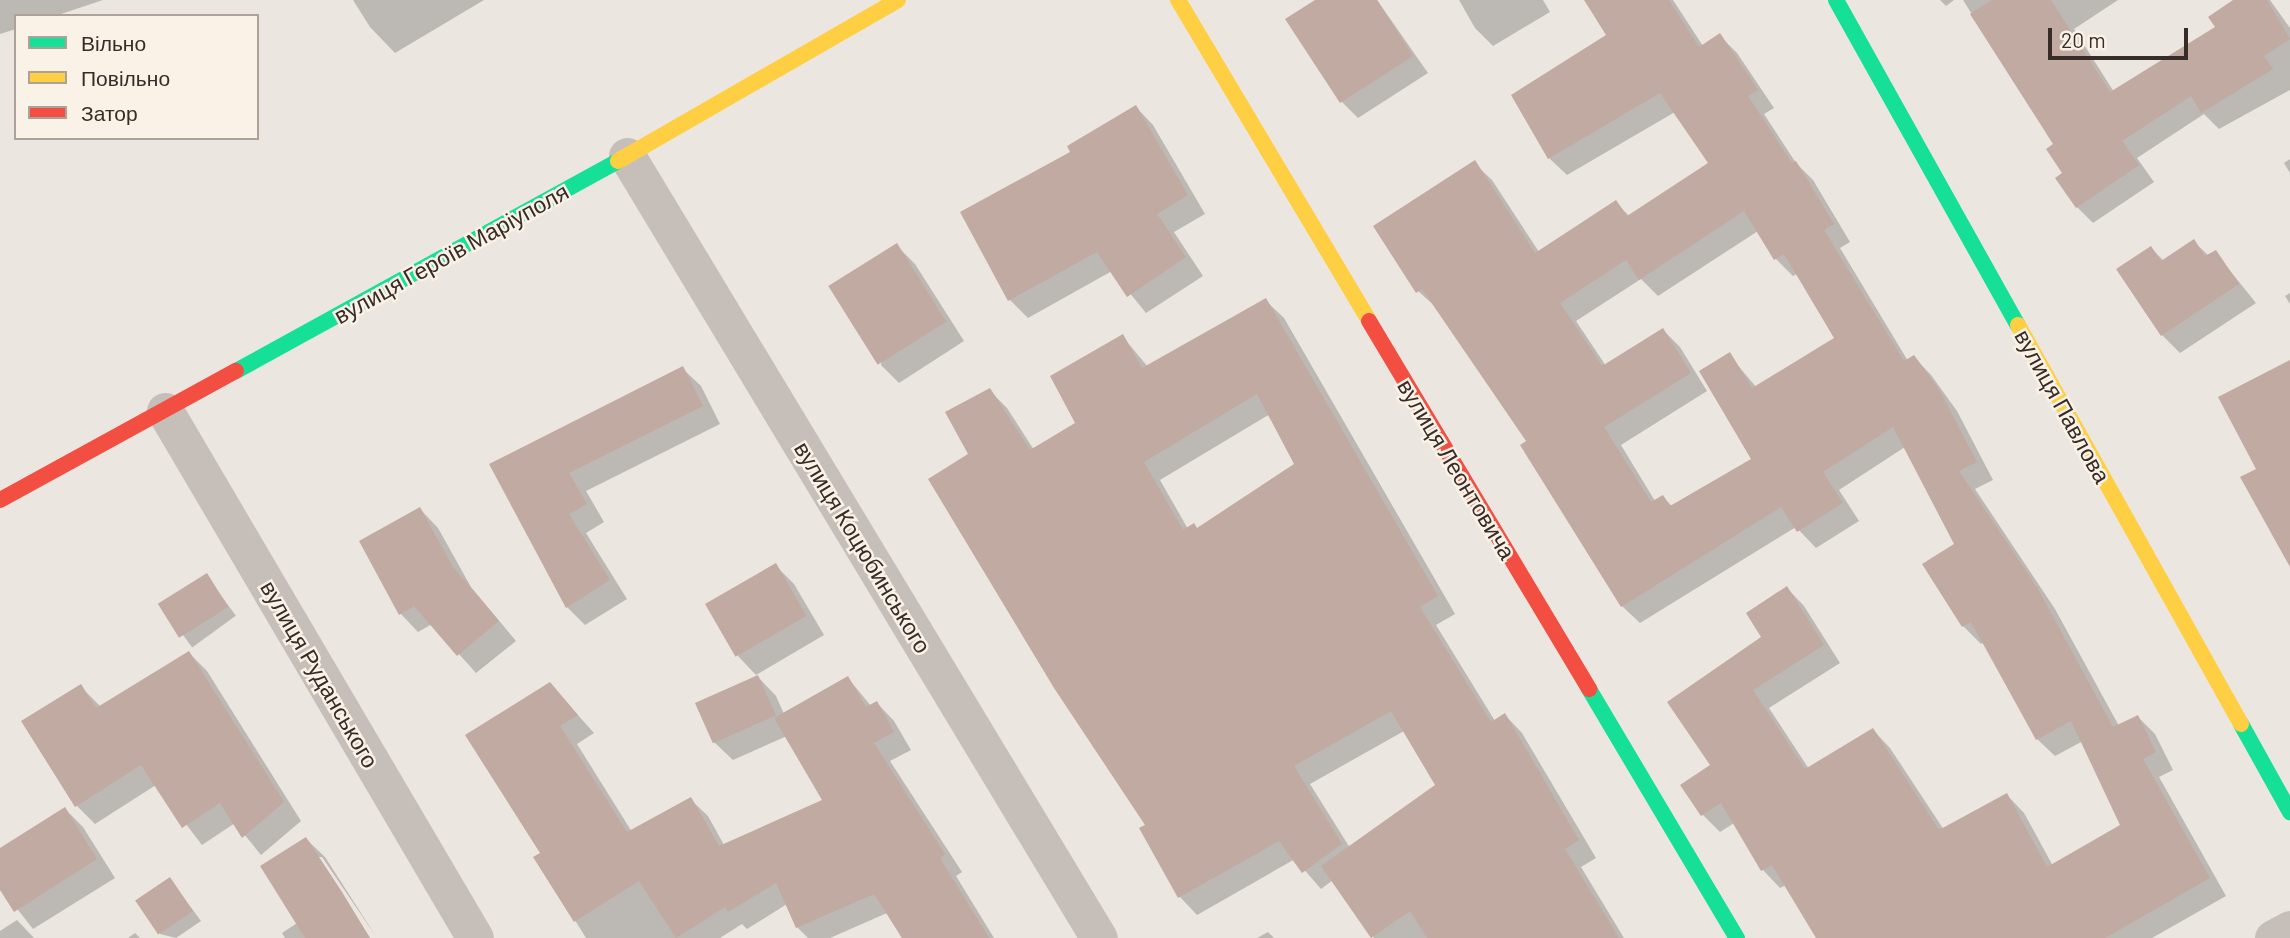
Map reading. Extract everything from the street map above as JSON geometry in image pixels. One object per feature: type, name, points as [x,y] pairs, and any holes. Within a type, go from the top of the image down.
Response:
[{"type":"street","name":"вулиця Героїв Маріуполя","points":[[0,500],[627,156],[898,0]]},
{"type":"street","name":"вулиця Леонтовича","points":[[1178,0],[1737,938]]},
{"type":"street","name":"вулиця Павлова","points":[[1836,0],[2290,811]]},
{"type":"street","name":"вулиця Коцюбинського","points":[[627,156],[1099,938]]},
{"type":"street","name":"вулиця Руданського","points":[[165,411],[475,938]]},
{"type":"street","points":[[2273,938],[2290,929]]},
{"type":"building","points":[[1315,0],[1377,0],[1413,56],[1340,103],[1285,19]]},
{"type":"building","points":[[1584,0],[1669,0],[1699,47],[1720,33],[1758,90],[1748,96],[1792,163],[1796,161],[1834,224],[1824,230],[1904,361],[1914,355],[1940,391],[1977,462],[1959,471],[2038,589],[2113,727],[2138,715],[2156,752],[2143,759],[2210,878],[2105,938],[1816,938],[1772,865],[1761,871],[1721,803],[1701,816],[1680,785],[1710,765],[1667,702],[1761,637],[1746,613],[1787,586],[1824,645],[1753,690],[1805,769],[1873,728],[1939,830],[2007,793],[2047,867],[2120,825],[2071,721],[2036,740],[1971,622],[1962,627],[1922,564],[1954,544],[1893,427],[1823,472],[1843,503],[1797,532],[1781,507],[1621,607],[1520,445],[1526,441],[1422,289],[1416,293],[1373,226],[1475,160],[1535,253],[1616,200],[1627,216],[1708,163],[1660,93],[1548,159],[1511,95],[1606,35]],"holes":[[[1744,211],[1774,260],[1784,254],[1834,338],[1752,388],[1730,352],[1699,371],[1751,459],[1670,506],[1663,495],[1651,502],[1604,427],[1691,373],[1663,328],[1602,366],[1560,303],[1626,260],[1639,280]]]},
{"type":"building","points":[[1992,0],[2051,0],[2110,92],[2215,27],[2208,17],[2233,0],[2267,0],[2290,39],[2264,56],[2273,69],[2201,113],[2191,96],[2122,141],[2139,165],[2076,208],[2055,178],[2062,173],[2046,149],[2053,144],[1970,14]]},
{"type":"building","points":[[1136,105],[1188,195],[1157,214],[1186,257],[1127,297],[1097,252],[1008,301],[960,212],[1070,152],[1067,146]]},
{"type":"building","points":[[2194,239],[2205,256],[2216,250],[2239,284],[2161,336],[2116,269],[2151,246],[2161,261]]},
{"type":"building","points":[[897,243],[946,322],[878,365],[828,286]]},
{"type":"building","points":[[1266,298],[1438,596],[1420,607],[1491,722],[1505,713],[1579,840],[1565,849],[1619,938],[1427,938],[1410,911],[1371,938],[1321,866],[1435,785],[1391,711],[1294,766],[1342,844],[1302,873],[1279,841],[1178,898],[1139,828],[1145,825],[1054,688],[928,479],[968,454],[945,412],[990,388],[1030,450],[1075,423],[1050,376],[1123,334],[1142,368]],"holes":[[[1257,394],[1294,464],[1197,528],[1194,523],[1183,530],[1144,462]]]},
{"type":"building","points":[[2290,360],[2290,567],[2240,477],[2256,469],[2218,397]]},
{"type":"building","points":[[683,366],[703,406],[569,473],[587,504],[569,514],[610,580],[566,608],[489,464]]},
{"type":"building","points":[[420,507],[453,567],[499,621],[457,656],[414,606],[399,615],[359,541]]},
{"type":"building","points":[[776,563],[806,616],[735,657],[705,604]]},
{"type":"building","points":[[207,573],[228,607],[179,638],[158,604]]},
{"type":"building","points":[[189,651],[284,802],[242,838],[220,803],[182,828],[141,765],[75,807],[21,721],[81,684],[96,708]]},
{"type":"building","points":[[758,675],[776,715],[713,743],[695,703]]},
{"type":"building","points":[[848,676],[866,707],[877,701],[894,732],[874,743],[945,854],[940,858],[989,938],[902,938],[874,894],[796,928],[776,883],[728,912],[725,907],[676,938],[639,881],[574,922],[533,857],[540,853],[465,735],[550,682],[578,715],[560,726],[627,832],[691,797],[719,846],[822,800],[774,718]]},
{"type":"building","points":[[65,807],[97,859],[14,912],[0,890],[0,848]]},
{"type":"building","points":[[306,837],[370,938],[305,938],[260,866]]},
{"type":"building","points":[[170,877],[193,911],[158,934],[135,900]]},
{"type":"traffic: fast","points":[[1836,0],[2018,325]]},
{"type":"traffic: fast","points":[[236,371],[618,161]]},
{"type":"traffic: fast","points":[[1589,689],[1737,938]]},
{"type":"traffic: fast","points":[[2241,724],[2290,812]]},
{"type":"traffic: slow","points":[[618,161],[898,0]]},
{"type":"traffic: slow","points":[[1178,0],[1369,321]]},
{"type":"traffic: slow","points":[[2018,325],[2241,724]]},
{"type":"traffic: jam","points":[[1369,321],[1589,689]]},
{"type":"traffic: jam","points":[[0,500],[236,371]]}]
